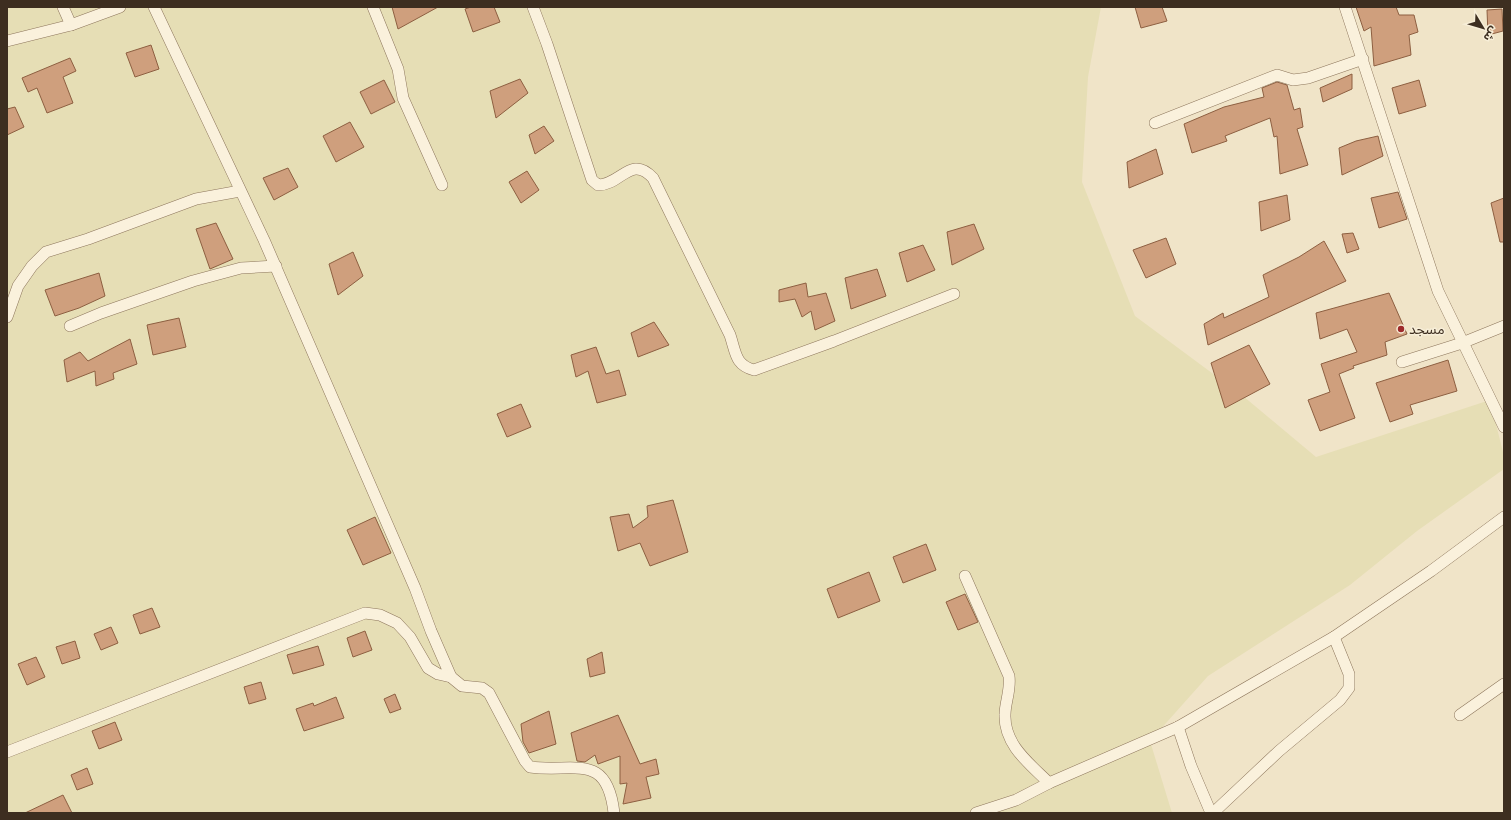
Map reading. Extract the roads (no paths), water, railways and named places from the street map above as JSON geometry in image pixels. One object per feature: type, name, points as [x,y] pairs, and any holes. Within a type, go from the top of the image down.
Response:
[{"type":"street","points":[[63,7],[71,25]]},
{"type":"street","points":[[7,41],[71,25],[120,7]]},
{"type":"street","points":[[154,7],[276,266],[415,588],[431,631],[451,677]]},
{"type":"street","points":[[373,7],[398,69],[403,98],[442,185]]},
{"type":"street","points":[[533,7],[547,44],[592,180],[598,185],[606,185],[636,168],[645,169],[653,178],[724,322],[738,361],[744,367],[754,370],[834,341],[954,294]]},
{"type":"street","points":[[1345,7],[1438,291],[1504,428]]},
{"type":"street","points":[[1155,123],[1272,77],[1285,76],[1293,80],[1308,78],[1363,59]]},
{"type":"street","points":[[7,317],[18,286],[32,266],[46,252],[88,239],[196,198],[240,191]]},
{"type":"street","points":[[70,326],[193,281],[241,268],[276,266]]},
{"type":"street","points":[[1402,362],[1462,343],[1504,326]]},
{"type":"street","points":[[976,813],[1016,800],[1049,783],[1178,727],[1334,636],[1431,571],[1504,517]]},
{"type":"street","points":[[965,576],[1009,676],[1010,691],[1005,714],[1005,724],[1010,739],[1019,753],[1049,783]]},
{"type":"street","points":[[7,752],[365,613],[380,615],[397,623],[410,637],[428,668],[438,674],[451,677],[462,686],[482,688],[489,693],[525,762],[530,767],[566,767],[590,770],[600,774],[610,790],[614,813]]},
{"type":"street","points":[[1178,727],[1191,766],[1212,813],[1279,751],[1340,700],[1349,688],[1350,674],[1334,636]]},
{"type":"street","points":[[1460,715],[1504,684]]},
{"type":"place","name":"مسجد","points":[[1401,329]]}]
